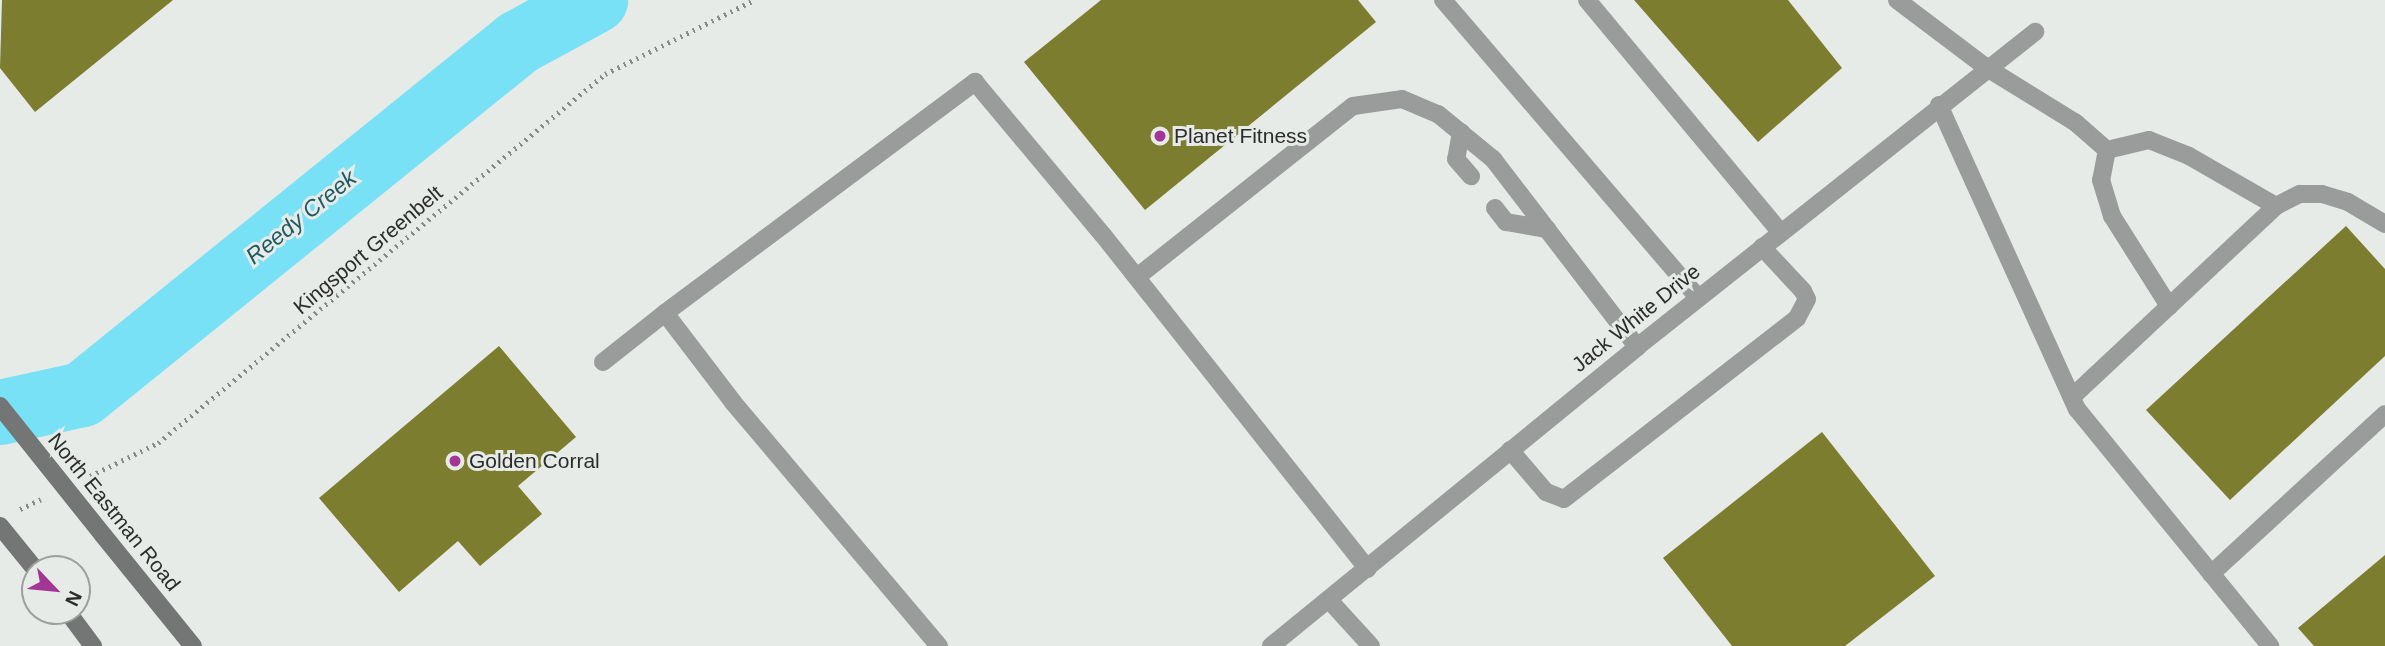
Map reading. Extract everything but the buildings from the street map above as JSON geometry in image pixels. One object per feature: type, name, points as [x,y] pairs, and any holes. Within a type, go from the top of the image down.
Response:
[{"type":"main road","name":"North Eastman Road","points":[[0,406],[193,646]]},
{"type":"main road","points":[[6,519],[27,555]]},
{"type":"main road","points":[[77,625],[93,646]]},
{"type":"street","points":[[1587,0],[1780,232]]},
{"type":"street","points":[[1897,0],[1987,68],[2076,122],[2107,150]]},
{"type":"street","points":[[1446,1],[1698,298]]},
{"type":"street","name":"Jack White Drive","points":[[1271,646],[1637,346],[1939,105],[2035,32]]},
{"type":"street","points":[[603,362],[664,313],[975,82],[1137,277],[1368,569]]},
{"type":"street","points":[[1137,277],[1353,107],[1402,99],[1438,114],[1493,159],[1637,346]]},
{"type":"street","points":[[1939,105],[2077,409],[2270,646]]},
{"type":"street","points":[[1461,132],[1456,159],[1471,176]]},
{"type":"street","points":[[2107,150],[2149,140],[2189,156],[2276,206]]},
{"type":"street","points":[[2107,150],[2101,180],[2112,216],[2169,306]]},
{"type":"street","points":[[2071,397],[2276,206],[2300,194],[2322,194],[2348,202],[2385,224]]},
{"type":"street","points":[[1495,208],[1506,222],[1546,229]]},
{"type":"street","points":[[1510,450],[1546,492],[1564,499],[1797,318],[1807,299],[1803,290],[1762,247]]},
{"type":"street","points":[[664,313],[733,402],[939,646]]},
{"type":"street","points":[[2211,574],[2385,414]]},
{"type":"street","points":[[1329,600],[1371,646]]},
{"type":"path","name":"Kingsport Greenbelt","points":[[85,478],[158,443],[606,74],[754,0]]},
{"type":"path","points":[[6,519],[49,495]]},
{"type":"waterway","name":"Reedy Creek","points":[[0,412],[82,394],[518,42],[595,0]]},
{"type":"place","name":"Planet Fitness","points":[[1160,136]]},
{"type":"place","name":"Golden Corral","points":[[455,461]]}]
